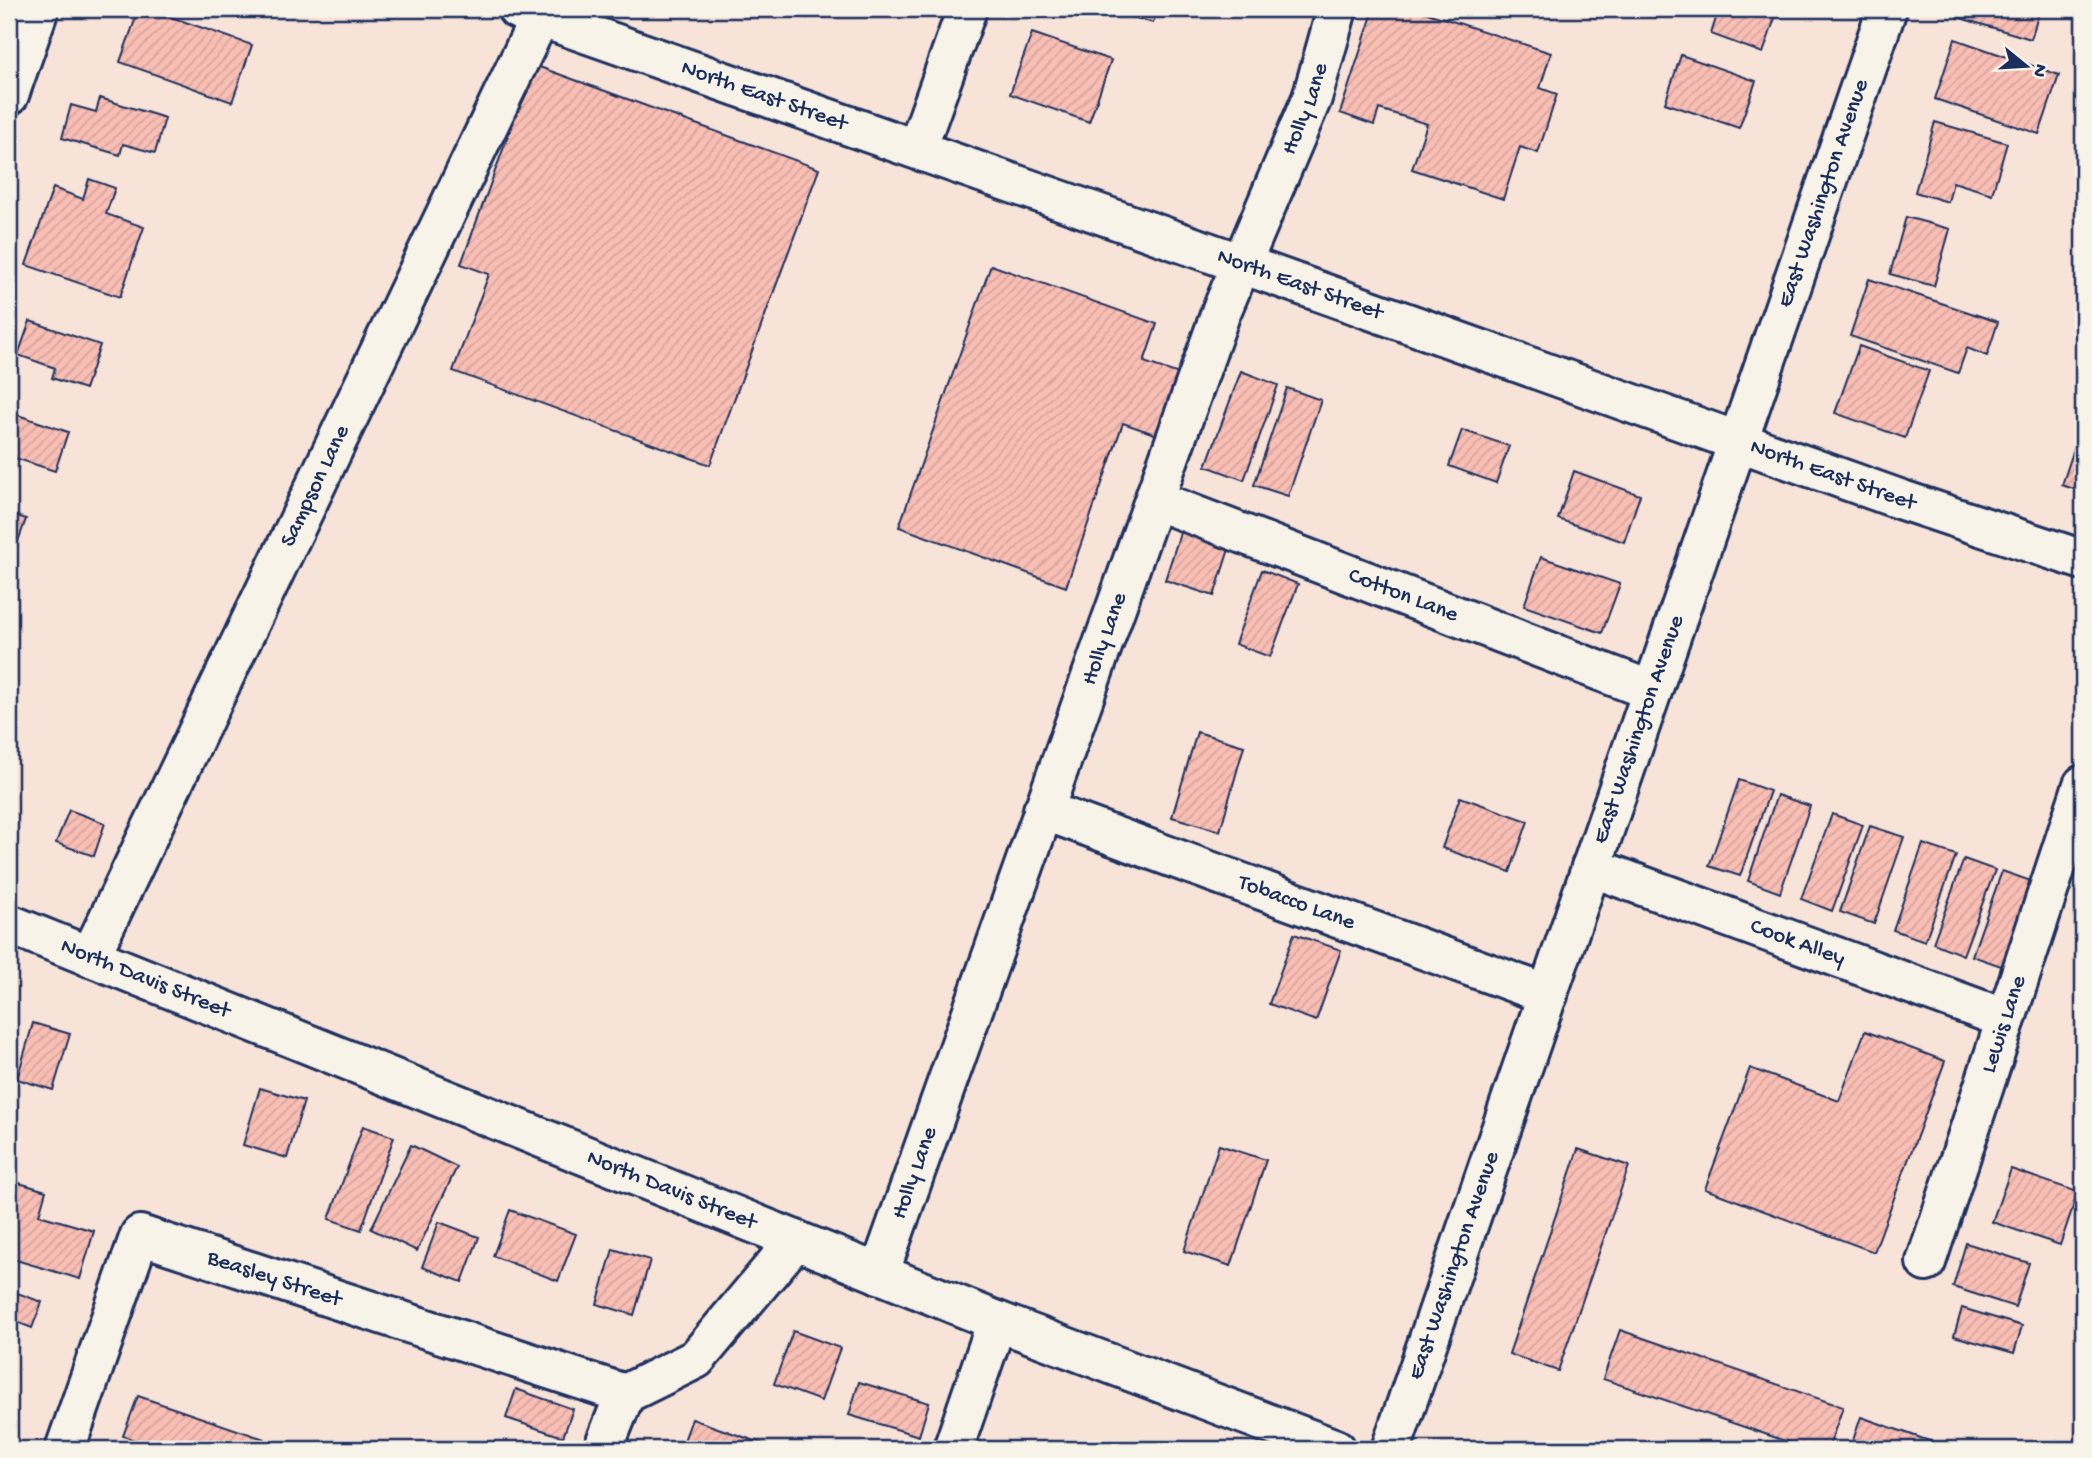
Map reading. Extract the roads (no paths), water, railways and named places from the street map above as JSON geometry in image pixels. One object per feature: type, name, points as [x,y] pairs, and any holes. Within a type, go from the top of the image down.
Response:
[{"type":"street","points":[[9,95],[39,9]]},
{"type":"street","points":[[917,149],[967,9]]},
{"type":"street","name":"Holly Lane","points":[[878,1274],[1221,312],[1312,97],[1336,9]]},
{"type":"street","name":"East Washington Avenue","points":[[1391,1449],[1887,9]]},
{"type":"street","name":"North East Street","points":[[528,13],[1738,442],[2083,560]]},
{"type":"street","name":"Sampson Lane","points":[[90,957],[528,13]]},
{"type":"street","name":"Cotton Lane","points":[[1154,500],[1652,691]]},
{"type":"street","name":"Lewis Lane","points":[[1926,1262],[2083,785]]},
{"type":"street","name":"Tobacco Lane","points":[[1043,810],[1548,995]]},
{"type":"street","name":"Cook Alley","points":[[1591,867],[2006,1019]]},
{"type":"street","name":"North Davis Street","points":[[9,924],[878,1274],[1336,1449]]},
{"type":"street","name":"Beasley Street","points":[[65,1449],[140,1235],[625,1394]]},
{"type":"street","points":[[603,1449],[625,1394],[696,1359],[796,1240]]},
{"type":"street","points":[[953,1449],[997,1321]]}]
